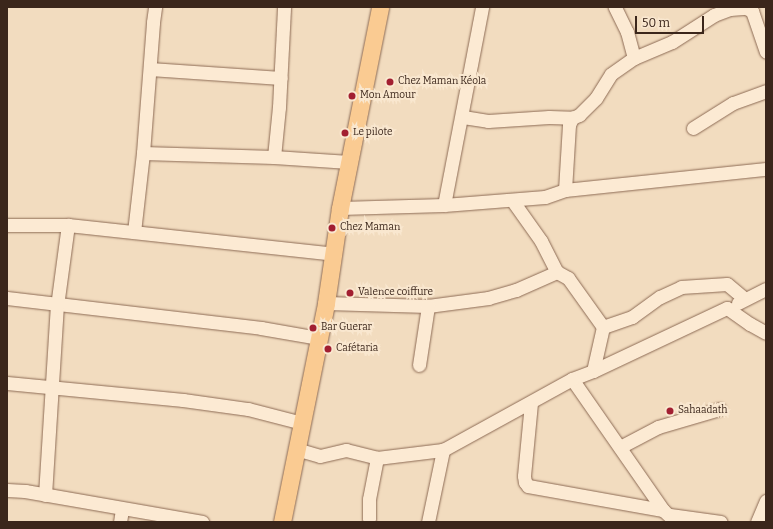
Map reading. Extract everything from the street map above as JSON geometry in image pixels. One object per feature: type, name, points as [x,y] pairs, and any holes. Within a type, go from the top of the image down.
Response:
[{"type":"main road","points":[[282,522],[326,303],[340,208],[380,7]]},
{"type":"street","points":[[134,232],[143,153],[153,13],[156,7]]},
{"type":"street","points":[[274,158],[281,78],[284,7]]},
{"type":"street","points":[[444,205],[463,116],[482,7]]},
{"type":"street","points":[[615,7],[627,32],[634,58]]},
{"type":"street","points":[[463,116],[488,120],[549,117],[572,118],[579,115],[596,98],[611,74],[634,58],[672,42],[714,15],[730,9],[746,8],[752,12],[766,52]]},
{"type":"street","points":[[150,68],[281,78]]},
{"type":"street","points":[[693,128],[733,103],[766,91]]},
{"type":"street","points":[[565,190],[569,125],[572,118]]},
{"type":"street","points":[[143,153],[349,162]]},
{"type":"street","points":[[340,208],[444,205],[545,197],[565,190],[766,168]]},
{"type":"street","points":[[512,200],[541,241],[557,272],[568,278],[603,327],[593,371]]},
{"type":"street","points":[[7,225],[68,225],[333,254]]},
{"type":"street","points":[[45,495],[58,306],[68,225]]},
{"type":"street","points":[[326,303],[428,306],[488,298],[516,290],[557,272]]},
{"type":"street","points":[[603,327],[632,317],[660,296],[681,287],[727,284],[745,299]]},
{"type":"street","points":[[296,449],[320,456],[346,450],[377,458],[443,450],[572,380],[766,289]]},
{"type":"street","points":[[7,298],[58,306],[238,325],[319,338]]},
{"type":"street","points":[[419,365],[428,306]]},
{"type":"street","points":[[727,308],[766,333]]},
{"type":"street","points":[[572,380],[670,516]]},
{"type":"street","points":[[7,383],[248,409],[302,423]]},
{"type":"street","points":[[531,402],[524,476],[524,482],[528,486],[670,516],[721,522]]},
{"type":"street","points":[[620,447],[658,427],[719,409]]},
{"type":"street","points":[[428,522],[443,450]]},
{"type":"street","points":[[369,519],[369,499],[377,458]]},
{"type":"street","points":[[7,490],[45,495],[202,522]]},
{"type":"street","points":[[757,522],[766,501]]},
{"type":"street","points":[[120,522],[122,509]]},
{"type":"place","name":"Chez Maman Kéola","points":[[390,82]]},
{"type":"place","name":"Mon Amour","points":[[352,96]]},
{"type":"place","name":"Le pilote","points":[[345,133]]},
{"type":"place","name":"Chez Maman","points":[[332,228]]},
{"type":"place","name":"Valence coiffure","points":[[350,293]]},
{"type":"place","name":"Bar Guerar","points":[[313,328]]},
{"type":"place","name":"Cafétaria","points":[[328,349]]},
{"type":"place","name":"Sahaadath","points":[[670,411]]}]
